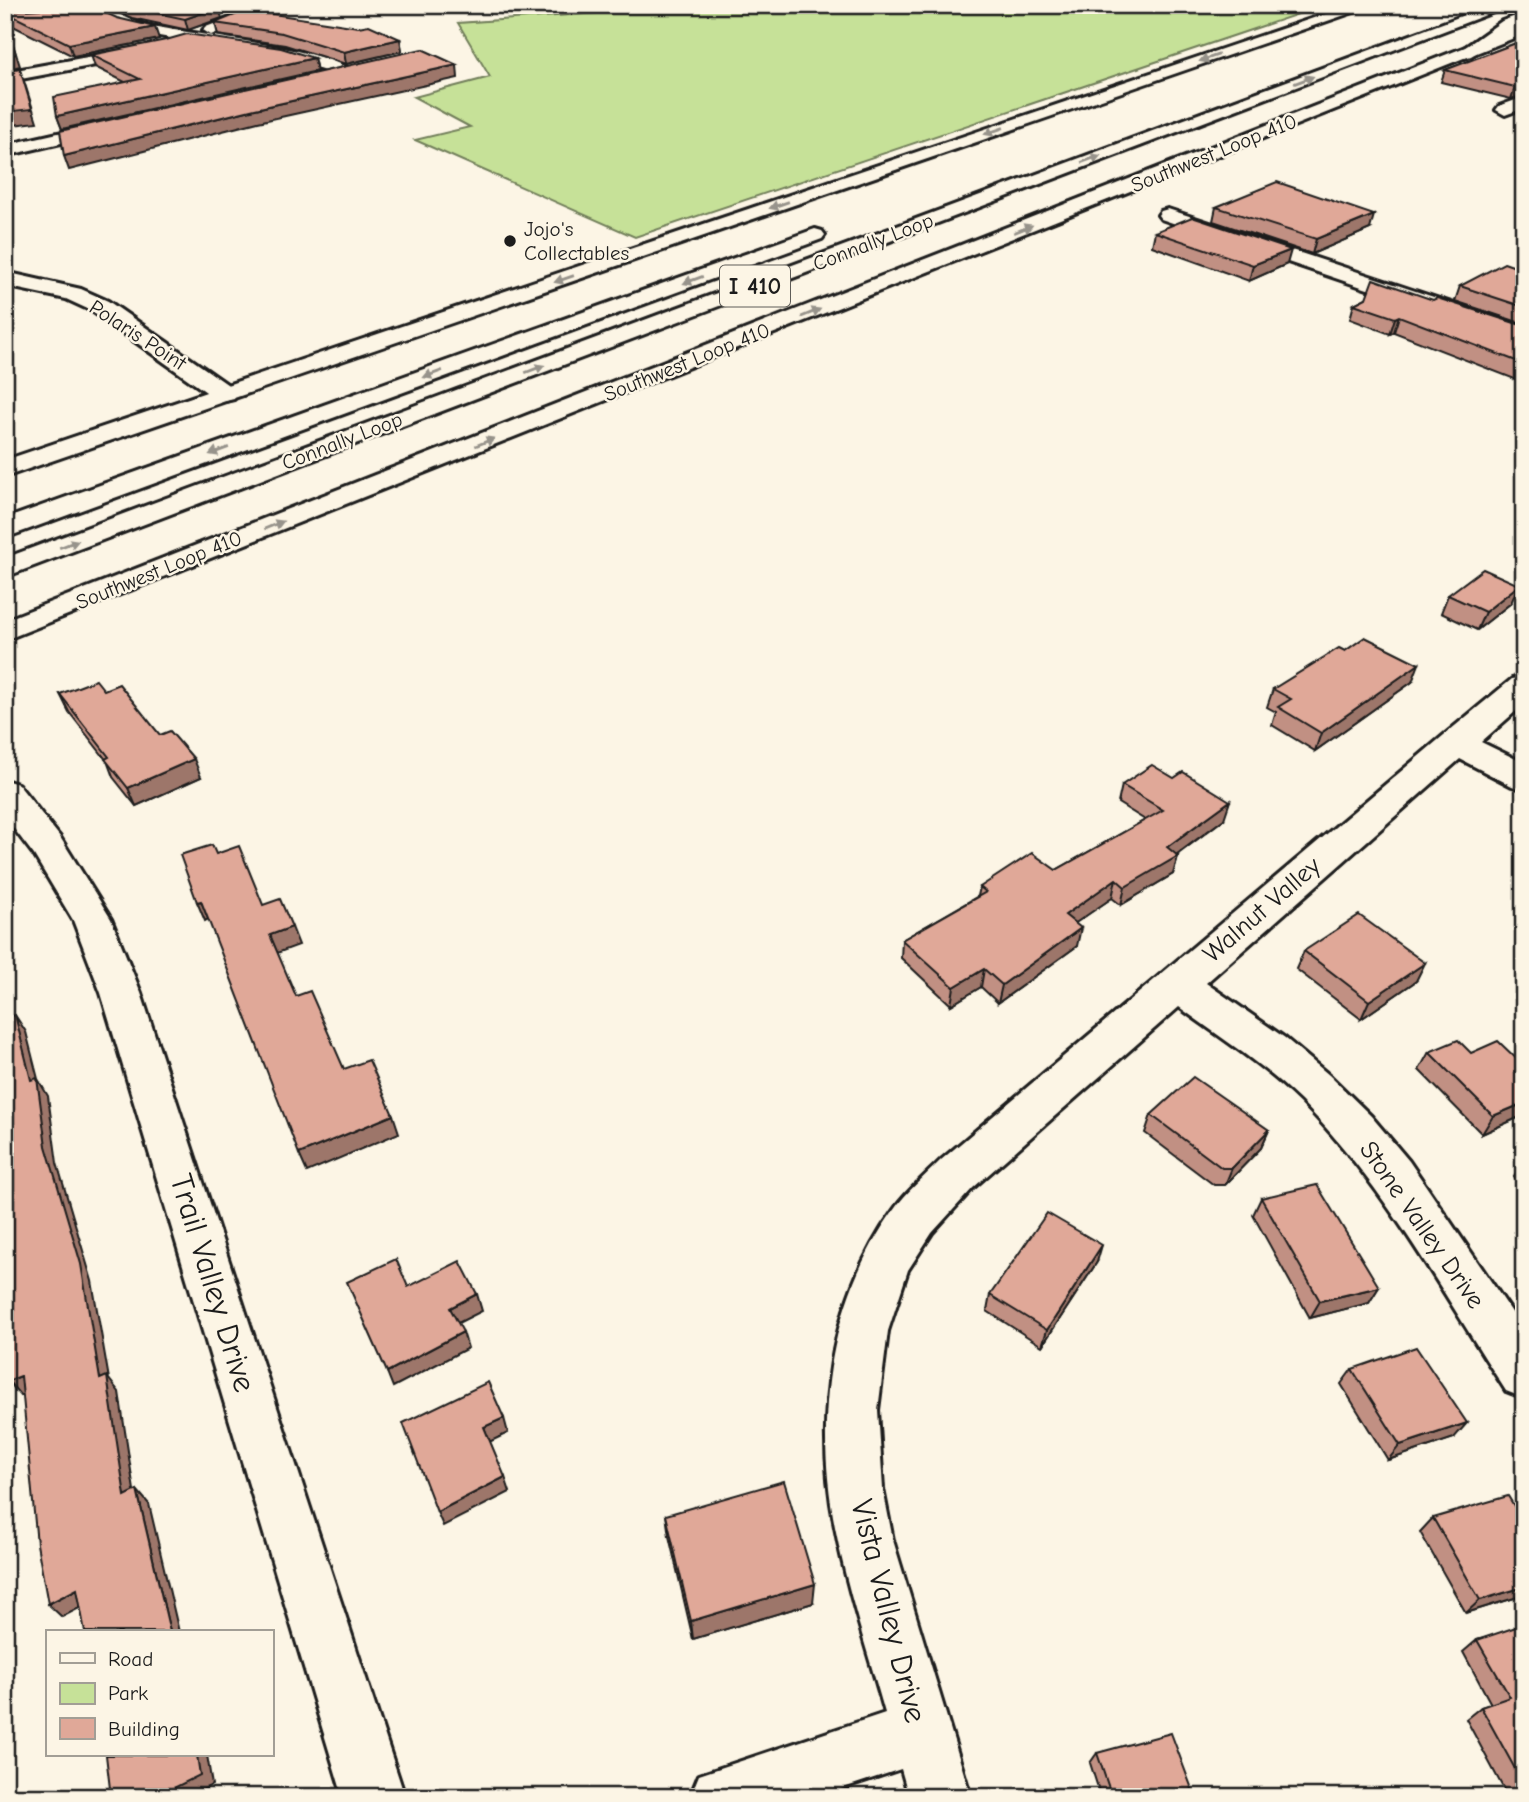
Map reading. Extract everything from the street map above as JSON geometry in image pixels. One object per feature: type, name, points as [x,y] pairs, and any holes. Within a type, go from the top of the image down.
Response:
[{"type":"main road","points":[[5,469],[1367,5]]},
{"type":"main road","points":[[1317,53],[1448,5]]},
{"type":"main road","name":"Connally Loop","points":[[5,568],[1505,5]]},
{"type":"main road","points":[[5,77],[144,51],[282,6]]},
{"type":"main road","points":[[5,16],[97,10],[128,24],[188,38],[298,57],[350,71],[317,78]]},
{"type":"main road","points":[[1465,53],[1507,24],[1524,17]]},
{"type":"main road","name":"Southwest Loop 410","points":[[5,631],[1524,29]]},
{"type":"main road","points":[[1524,102],[1505,110],[1524,115]]},
{"type":"main road","points":[[5,151],[127,123]]},
{"type":"main road","points":[[1168,215],[1524,335]]},
{"type":"main road","name":"Connally Loop","points":[[5,529],[832,229]]},
{"type":"main road","name":"Polaris Point","points":[[5,279],[64,292],[100,306],[225,394]]},
{"type":"main road","name":"Walnut Valley","points":[[1000,1136],[1524,686]]},
{"type":"main road","points":[[1456,743],[1524,778]]},
{"type":"main road","name":"Trail Valley Drive","points":[[5,792],[47,846],[92,919],[121,993],[374,1797]]},
{"type":"main road","name":"Stone Valley Drive","points":[[1177,984],[1270,1051],[1314,1087],[1355,1129],[1393,1175],[1524,1374]]},
{"type":"main road","name":"Vista Valley Drive","points":[[940,1797],[862,1526],[855,1469],[853,1413],[860,1348],[870,1307],[884,1270],[910,1225],[957,1174],[1000,1136]]},
{"type":"main road","points":[[721,1797],[920,1732]]},
{"type":"green space","points":[[710,5],[1325,5],[635,237],[415,140],[470,127],[414,97],[490,77],[458,23]]},
{"type":"building","points":[[124,5],[210,5],[219,7],[185,19]]},
{"type":"building","points":[[90,6],[117,18],[155,27],[69,44],[5,12],[5,11]]},
{"type":"building","points":[[247,10],[358,27],[369,25],[400,39],[344,52],[282,33],[215,23]]},
{"type":"building","points":[[5,20],[16,54],[5,57]]},
{"type":"building","points":[[187,34],[281,48],[314,58],[57,116],[54,97],[140,79],[91,55]]},
{"type":"building","points":[[1524,40],[1524,85],[1515,87],[1445,70]]},
{"type":"building","points":[[422,49],[457,65],[255,109],[64,156],[60,131]]},
{"type":"building","points":[[20,69],[32,109],[5,112],[5,72]]},
{"type":"building","points":[[1277,182],[1374,215],[1316,239],[1216,207]]},
{"type":"building","points":[[1192,217],[1291,250],[1253,265],[1155,232]]},
{"type":"building","points":[[1504,263],[1524,270],[1524,307],[1460,286]]},
{"type":"building","points":[[1373,279],[1433,300],[1437,298],[1524,326],[1524,364],[1399,316],[1395,318],[1354,304],[1366,298]]},
{"type":"building","points":[[1483,569],[1519,585],[1485,612],[1448,595]]},
{"type":"building","points":[[1365,637],[1419,664],[1321,733],[1278,707],[1291,699],[1273,689],[1339,648],[1345,651]]},
{"type":"building","points":[[96,680],[104,690],[119,684],[160,735],[170,731],[194,759],[128,788],[105,759],[109,757],[60,694]]},
{"type":"building","points":[[1152,765],[1174,778],[1183,772],[1230,801],[1167,847],[1178,856],[1125,887],[1116,879],[1065,915],[1081,928],[1002,985],[984,969],[954,987],[902,940],[986,892],[980,887],[1032,853],[1056,870],[1163,810],[1122,785]]},
{"type":"building","points":[[212,845],[216,854],[239,846],[263,905],[280,899],[292,927],[270,935],[296,996],[310,991],[344,1069],[369,1060],[393,1115],[299,1154],[201,901],[197,902],[180,855]]},
{"type":"building","points":[[1359,915],[1425,963],[1369,1001],[1304,951]]},
{"type":"building","points":[[15,1015],[31,1080],[37,1078],[46,1146],[81,1264],[100,1379],[107,1376],[125,1496],[137,1490],[170,1630],[85,1630],[77,1589],[48,1604],[37,1544],[21,1376],[8,1381],[5,1359],[5,1018]]},
{"type":"building","points":[[1458,1040],[1471,1053],[1498,1041],[1524,1066],[1524,1103],[1493,1116],[1429,1052]]},
{"type":"building","points":[[1193,1077],[1269,1130],[1232,1168],[1222,1168],[1151,1115]]},
{"type":"building","points":[[1317,1185],[1379,1287],[1320,1301],[1261,1198]]},
{"type":"building","points":[[1047,1213],[1102,1245],[1047,1330],[990,1295]]},
{"type":"building","points":[[396,1259],[408,1287],[460,1261],[477,1294],[450,1308],[463,1332],[387,1372],[347,1282]]},
{"type":"building","points":[[1416,1347],[1467,1423],[1400,1445],[1352,1369]]},
{"type":"building","points":[[488,1382],[504,1418],[484,1427],[505,1477],[437,1512],[403,1423]]},
{"type":"building","points":[[784,1481],[815,1584],[691,1621],[666,1515]]},
{"type":"building","points":[[1508,1496],[1524,1522],[1524,1587],[1480,1600],[1433,1518]]},
{"type":"building","points":[[1522,1625],[1524,1785],[1481,1707],[1510,1697],[1477,1640]]},
{"type":"building","points":[[1171,1733],[1195,1797],[1112,1797],[1097,1753]]},
{"type":"building","points":[[106,1756],[197,1756],[200,1775],[156,1797],[111,1797]]},
{"type":"place","name":"Jojo's Collectables","points":[[510,241]]}]
